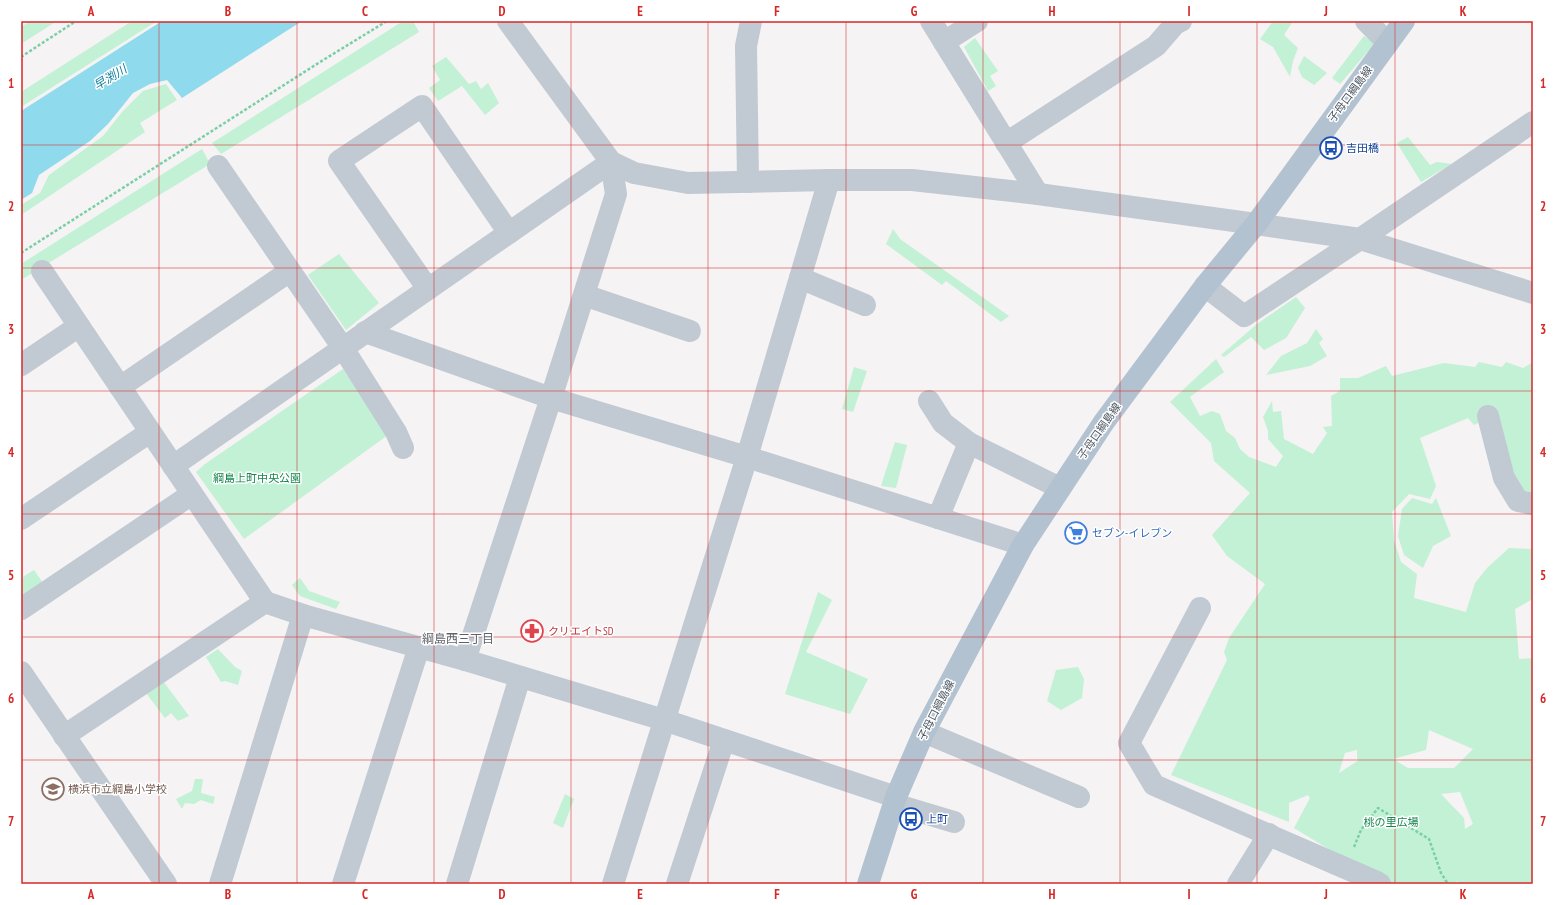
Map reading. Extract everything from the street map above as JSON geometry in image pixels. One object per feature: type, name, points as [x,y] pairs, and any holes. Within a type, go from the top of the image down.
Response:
[{"type":"main road","name":"子母口綱島線","points":[[868,884],[895,800],[924,732],[1023,545],[1104,422],[1205,286],[1256,224],[1404,21]]},
{"type":"street","points":[[464,660],[551,398],[616,194],[611,162],[508,21]]},
{"type":"street","points":[[748,182],[746,46],[752,21]]},
{"type":"street","points":[[931,21],[1038,194]]},
{"type":"street","points":[[944,42],[977,21]]},
{"type":"street","points":[[1006,143],[1156,46],[1175,24],[1181,21]]},
{"type":"street","points":[[1366,21],[1388,43]]},
{"type":"street","points":[[428,289],[339,161],[422,106],[509,233]]},
{"type":"street","points":[[1205,286],[1244,316],[1533,122]]},
{"type":"street","points":[[611,162],[634,173],[688,183],[912,180],[1038,194],[1256,224],[1360,239],[1533,294]]},
{"type":"street","points":[[173,466],[611,162]]},
{"type":"street","points":[[218,166],[343,348],[396,432],[403,448]]},
{"type":"street","points":[[613,884],[747,457],[829,180]]},
{"type":"street","points":[[42,270],[265,602],[303,615],[464,660],[664,720],[954,822]]},
{"type":"street","points":[[120,387],[290,271]]},
{"type":"street","points":[[800,278],[864,305]]},
{"type":"street","points":[[584,295],[690,331]]},
{"type":"street","points":[[21,365],[79,326]]},
{"type":"street","points":[[365,332],[551,398],[747,457],[1023,545]]},
{"type":"street","points":[[929,401],[943,423],[968,443],[1060,488]]},
{"type":"street","points":[[1488,416],[1504,478],[1518,501],[1533,504]]},
{"type":"street","points":[[21,519],[150,432]]},
{"type":"street","points":[[938,518],[968,443]]},
{"type":"street","points":[[21,609],[192,494]]},
{"type":"street","points":[[64,736],[265,602]]},
{"type":"street","points":[[1200,608],[1129,744],[1154,785],[1269,834],[1376,883]]},
{"type":"street","points":[[220,884],[303,615]]},
{"type":"street","points":[[343,884],[419,647]]},
{"type":"street","points":[[21,672],[166,884]]},
{"type":"street","points":[[457,884],[520,677]]},
{"type":"street","points":[[924,732],[1079,797]]},
{"type":"street","points":[[677,884],[724,740]]},
{"type":"street","points":[[1238,884],[1269,834]]},
{"type":"path","points":[[21,57],[76,21]]},
{"type":"path","points":[[21,253],[320,62],[387,21]]},
{"type":"path","points":[[1346,868],[1361,830],[1378,808],[1429,840],[1441,873],[1448,884]]},
{"type":"green space","points":[[30,21],[57,21],[21,44],[21,27]]},
{"type":"green space","points":[[132,21],[157,21],[21,107],[21,92]]},
{"type":"green space","points":[[403,21],[413,21],[419,32],[221,154],[212,143]]},
{"type":"green space","points":[[1273,21],[1293,21],[1284,35],[1298,48],[1293,61],[1290,77],[1273,47],[1260,39]]},
{"type":"green space","points":[[1364,36],[1375,43],[1340,84],[1332,78]]},
{"type":"green space","points":[[975,38],[998,71],[990,76],[996,86],[988,91],[964,47]]},
{"type":"green space","points":[[1304,56],[1327,73],[1314,85],[1302,77],[1298,68]]},
{"type":"green space","points":[[446,57],[469,84],[476,81],[481,89],[488,83],[499,103],[485,115],[462,86],[438,101],[429,88],[440,80],[432,66]]},
{"type":"green space","points":[[166,84],[177,100],[140,123],[145,132],[21,215],[21,205],[40,193],[49,175],[103,136],[123,111],[143,91]]},
{"type":"green space","points":[[1408,137],[1430,165],[1437,162],[1452,164],[1421,182],[1397,143]]},
{"type":"green space","points":[[202,149],[210,164],[21,280],[21,264]]},
{"type":"green space","points":[[893,229],[900,239],[1009,316],[1001,322],[946,281],[942,285],[886,244]]},
{"type":"green space","points":[[339,254],[379,303],[346,330],[308,275]]},
{"type":"green space","points":[[1296,297],[1305,308],[1286,338],[1264,350],[1251,337],[1224,357],[1221,355],[1257,324]]},
{"type":"green space","points":[[1316,329],[1323,339],[1319,343],[1327,356],[1310,366],[1266,375],[1281,356],[1307,343]]},
{"type":"green space","name":"桃の里広場","points":[[1216,359],[1224,372],[1190,397],[1200,416],[1212,411],[1220,414],[1226,431],[1235,438],[1240,449],[1249,457],[1276,467],[1283,456],[1268,439],[1268,431],[1263,417],[1272,401],[1273,412],[1281,411],[1284,439],[1313,454],[1327,433],[1323,427],[1332,426],[1331,396],[1340,391],[1340,378],[1358,378],[1386,366],[1392,376],[1444,363],[1475,367],[1479,362],[1502,367],[1506,362],[1523,368],[1533,362],[1533,497],[1525,496],[1483,421],[1474,425],[1468,418],[1420,438],[1436,486],[1430,499],[1409,494],[1392,512],[1394,540],[1401,562],[1417,574],[1414,598],[1466,612],[1475,583],[1487,568],[1509,548],[1533,549],[1533,599],[1515,609],[1519,659],[1533,658],[1533,884],[1459,884],[1457,881],[1454,884],[1386,884],[1294,828],[1310,798],[1308,795],[1289,803],[1289,822],[1171,775],[1227,660],[1224,652],[1229,638],[1265,584],[1227,556],[1212,535],[1250,493],[1214,461],[1211,443],[1170,402]],"holes":[[[1429,730],[1473,749],[1454,768],[1408,768],[1393,759],[1426,750]],[[1357,750],[1357,759],[1359,760],[1339,773],[1345,753]],[[1460,792],[1473,824],[1465,829],[1464,818],[1441,794]]]},
{"type":"green space","points":[[854,367],[867,371],[853,412],[842,409]]},
{"type":"green space","name":"綱島上町中央公園","points":[[343,369],[388,435],[244,539],[196,472],[205,464]]},
{"type":"green space","points":[[895,442],[907,445],[896,488],[881,486]]},
{"type":"green space","points":[[1412,498],[1432,504],[1436,498],[1451,536],[1433,546],[1423,568],[1404,555],[1398,536],[1402,509]]},
{"type":"green space","points":[[34,570],[43,583],[21,599],[21,578]]},
{"type":"green space","points":[[300,578],[309,591],[340,602],[336,609],[300,596],[292,585]]},
{"type":"green space","points":[[818,592],[832,600],[806,652],[868,679],[850,714],[785,694]]},
{"type":"green space","points":[[218,649],[235,667],[242,671],[238,685],[225,681],[221,682],[206,657]]},
{"type":"green space","points":[[1078,667],[1084,679],[1082,698],[1061,710],[1047,701],[1056,670]]},
{"type":"green space","points":[[163,681],[189,716],[178,721],[171,713],[165,718],[146,693]]},
{"type":"green space","points":[[195,779],[203,779],[201,793],[215,797],[213,804],[201,800],[194,804],[185,803],[182,809],[176,799],[192,791]]},
{"type":"green space","points":[[565,794],[574,799],[563,828],[553,823]]},
{"type":"water","name":"早渕川","points":[[162,21],[302,21],[182,98],[167,80],[150,84],[133,93],[108,124],[90,141],[39,175],[32,193],[21,200],[21,111]]},
{"type":"place","name":"吉田橋","points":[[1331,148]]},
{"type":"place","name":"セブン-イレブン","points":[[1076,533]]},
{"type":"place","name":"クリエイトSD","points":[[532,631]]},
{"type":"place","name":"横浜市立綱島小学校","points":[[53,789]]},
{"type":"place","name":"上町","points":[[911,819]]},
{"type":"district","name":"綱島西三丁目","points":[[458,638]]}]
